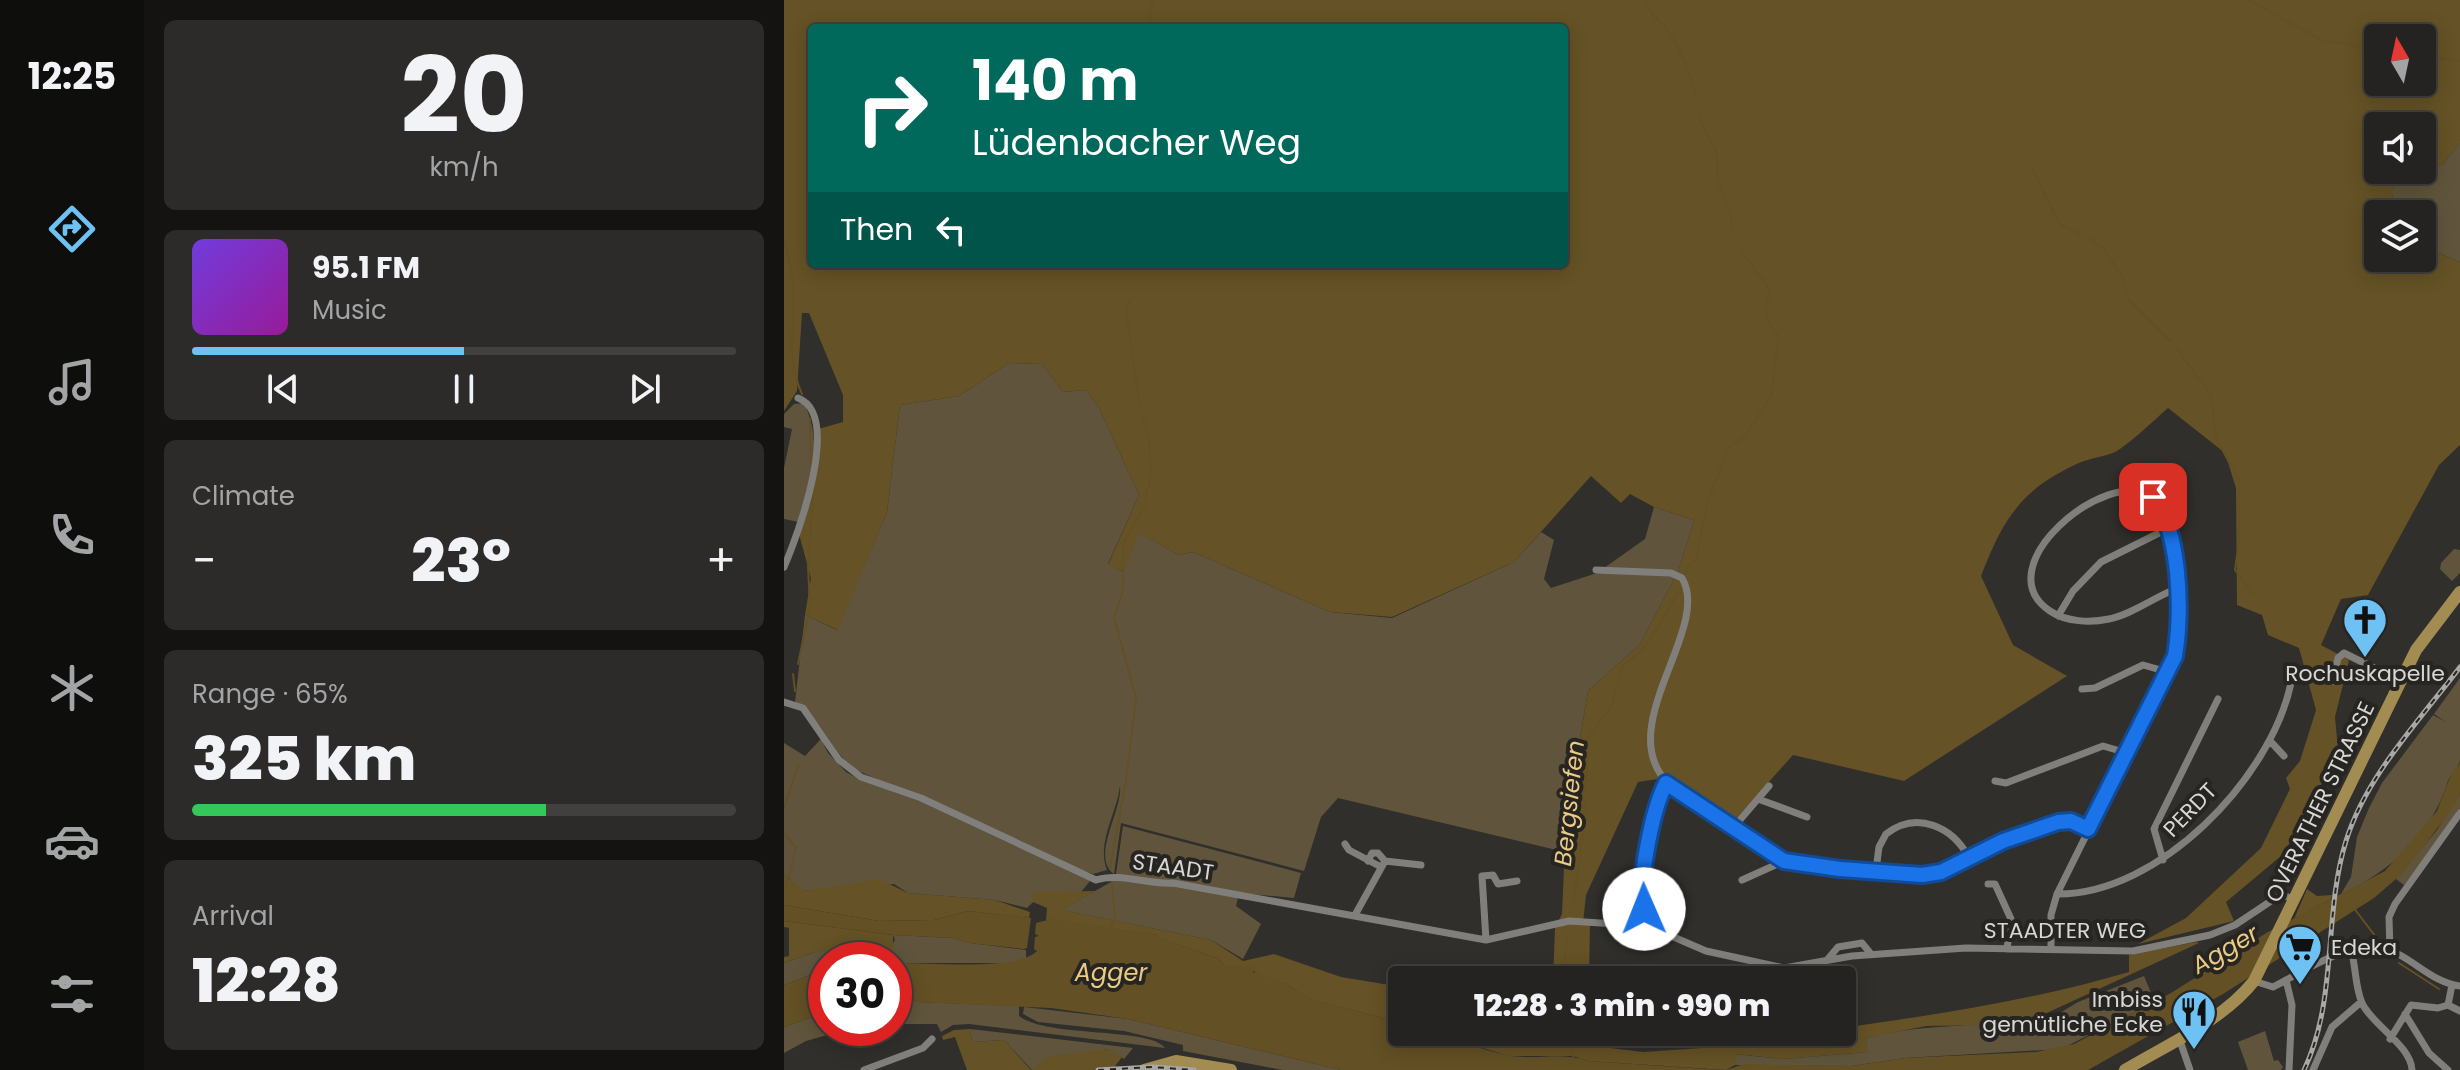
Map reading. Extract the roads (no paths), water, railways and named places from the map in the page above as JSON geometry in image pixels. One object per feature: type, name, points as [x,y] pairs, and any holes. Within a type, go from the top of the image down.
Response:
[{"type":"main road","name":"OVERATHER STRASSE","points":[[2125,1070],[2242,997],[2257,977],[2400,681],[2437,619],[2460,592]]},
{"type":"main road","points":[[1144,1070],[1176,1061],[1231,1070]]},
{"type":"street","points":[[784,567],[796,538],[817,458],[813,415],[810,406],[798,398]]},
{"type":"street","points":[[2051,949],[2051,915],[2057,894],[2168,672],[2175,656],[2180,627],[2176,589],[2169,528],[2153,497],[2136,491],[2117,493],[2066,518],[2044,542],[2032,568],[2038,599],[2058,616],[2087,621],[2109,619],[2176,589]]},
{"type":"street","points":[[2058,616],[2073,591],[2101,562],[2169,528]]},
{"type":"street","points":[[1596,570],[1671,573],[1678,575],[1685,584],[1686,619],[1663,675],[1651,745],[1653,757],[1666,783],[1784,861],[1922,875],[1941,872],[2003,841],[2058,822],[2071,821],[2088,829]]},
{"type":"street","points":[[2333,681],[2338,658],[2344,653],[2400,681]]},
{"type":"street","points":[[2082,689],[2095,688],[2143,665],[2168,672]]},
{"type":"street","name":"PERDT","points":[[2057,894],[2101,888],[2132,878],[2163,860],[2249,774],[2271,742],[2291,683]]},
{"type":"street","points":[[2163,860],[2154,829],[2218,699]]},
{"type":"street","name":"STAADT","points":[[784,702],[797,705],[810,715],[839,760],[861,777],[921,798],[1096,880],[1107,876],[1157,884],[1173,883],[1486,940],[1569,921],[1593,922]]},
{"type":"street","points":[[2271,742],[2284,756]]},
{"type":"street","points":[[1995,781],[2006,783],[2103,746],[2127,753]]},
{"type":"street","points":[[1648,926],[1640,894],[1666,783]]},
{"type":"street","points":[[1733,828],[1769,786]]},
{"type":"street","points":[[1758,799],[1807,817]]},
{"type":"street","points":[[2390,951],[2389,917],[2395,904],[2460,813]]},
{"type":"street","points":[[1876,870],[1879,847],[1886,834],[1913,823],[1945,829],[1958,839],[1969,858]]},
{"type":"street","points":[[1345,844],[1368,861],[1421,865]]},
{"type":"street","points":[[1742,880],[1784,861]]},
{"type":"street","points":[[1355,915],[1383,864]]},
{"type":"street","points":[[1486,940],[1482,876],[1493,875],[1498,884],[1517,881]]},
{"type":"street","points":[[1988,884],[1995,884],[2011,919],[2007,949]]},
{"type":"street","name":"STAADTER WEG","points":[[1795,966],[1827,960],[1838,947],[1862,943],[1871,954],[2156,947],[2222,931],[2274,899],[2285,896],[2294,899]]},
{"type":"street","name":"STAADTER WEG","points":[[1593,922],[1648,926],[1706,951],[1775,966]]},
{"type":"street","points":[[2351,949],[2361,1002],[2410,1059],[2412,1070]]},
{"type":"street","points":[[2257,977],[2273,987],[2351,949],[2390,951],[2456,986],[2448,1005]]},
{"type":"street","points":[[2286,980],[2292,1005],[2289,1070]]},
{"type":"street","points":[[2313,1070],[2332,1027],[2361,1002]]},
{"type":"street","points":[[2390,1039],[2414,1004],[2438,1008],[2448,1005],[2460,1011]]},
{"type":"street","points":[[2405,1014],[2429,1053],[2448,1070]]},
{"type":"street","points":[[2178,1038],[2190,1070]]},
{"type":"street","points":[[864,1070],[923,1048],[932,1039]]},
{"type":"water","name":"Agger","points":[[2460,763],[2460,794],[2456,804],[2403,873],[2374,898],[2223,994],[2088,1070],[1726,1070],[1744,1064],[1851,1066],[1905,1058],[2036,1052],[2074,1044],[2171,993],[2268,932],[2385,871],[2437,811],[2452,772]]},
{"type":"water","points":[[784,905],[879,921],[934,920],[968,911],[1031,918],[1027,948],[1024,949],[969,943],[953,938],[893,935],[784,921]]},
{"type":"water","name":"Agger","points":[[1051,919],[1159,935],[1161,939],[1217,958],[1225,966],[1255,967],[1253,972],[1286,984],[1310,999],[1388,1019],[1388,1046],[1473,1046],[1517,1057],[1568,1057],[1722,1070],[1341,1070],[1128,1019],[1051,1008],[912,1002],[912,963],[991,964],[1026,958],[1037,951],[1034,949],[1035,937],[1039,936],[1035,934],[1036,923]]},
{"type":"water","points":[[808,976],[808,1018],[784,1027],[784,985]]},
{"type":"waterway","points":[[1151,24],[1149,17],[1153,0]]},
{"type":"waterway","points":[[1645,0],[1677,47],[1697,98]]},
{"type":"waterway","points":[[2249,0],[2325,42],[2345,43],[2364,49]]},
{"type":"waterway","points":[[2436,58],[2460,61]]},
{"type":"waterway","points":[[1699,113],[1716,152],[1718,179],[1730,212],[1732,228]]},
{"type":"waterway","points":[[2031,167],[2059,223],[2080,234]]},
{"type":"waterway","points":[[2086,237],[2104,249],[2122,276],[2128,299],[2170,341]]},
{"type":"waterway","points":[[784,240],[793,283],[794,367],[802,394]]},
{"type":"waterway","points":[[1685,575],[1688,565],[1696,560],[1707,504],[1728,448],[1745,436],[1772,394],[1778,336],[1767,315],[1770,292],[1740,247]]},
{"type":"waterway","points":[[1130,301],[1126,311],[1140,407]]},
{"type":"waterway","points":[[2177,349],[2211,395],[2216,438],[2239,481],[2239,541],[2235,570],[2254,595]]},
{"type":"waterway","points":[[1110,867],[1126,781],[1136,697],[1114,618],[1123,590],[1123,545],[1144,507],[1151,474],[1149,442],[1142,414]]},
{"type":"waterway","points":[[810,419],[811,466]]},
{"type":"waterway","points":[[798,664],[810,607],[808,566],[814,485]]},
{"type":"waterway","name":"Bergsiefen","points":[[1573,907],[1586,812],[1582,795],[1587,779],[1587,738],[1611,707],[1623,665],[1648,641],[1681,589]]},
{"type":"waterway","points":[[793,674],[795,691]]},
{"type":"waterway","points":[[784,808],[798,766]]},
{"type":"waterway","points":[[784,834],[796,847],[792,865]]},
{"type":"waterway","points":[[784,890],[792,867]]},
{"type":"waterway","points":[[1110,929],[1115,916],[1112,883]]},
{"type":"waterway","points":[[2353,907],[2379,941]]},
{"type":"waterway","name":"Bergsiefen","points":[[1567,937],[1565,960],[1568,966]]},
{"type":"waterway","points":[[2399,963],[2439,989]]},
{"type":"waterway","name":"Bergsiefen","points":[[1570,1046],[1573,1057]]},
{"type":"railway","points":[[2304,1070],[2322,1015],[2339,869],[2355,817],[2380,771],[2460,667]]},
{"type":"railway","points":[[1098,1070],[1152,1067],[1194,1070]]},
{"type":"place","name":"Rochuskapelle","points":[[2365,659]]},
{"type":"place","name":"Edeka","points":[[2300,986]]},
{"type":"place","name":"Imbiss gemütliche Ecke","points":[[2194,1051]]}]
